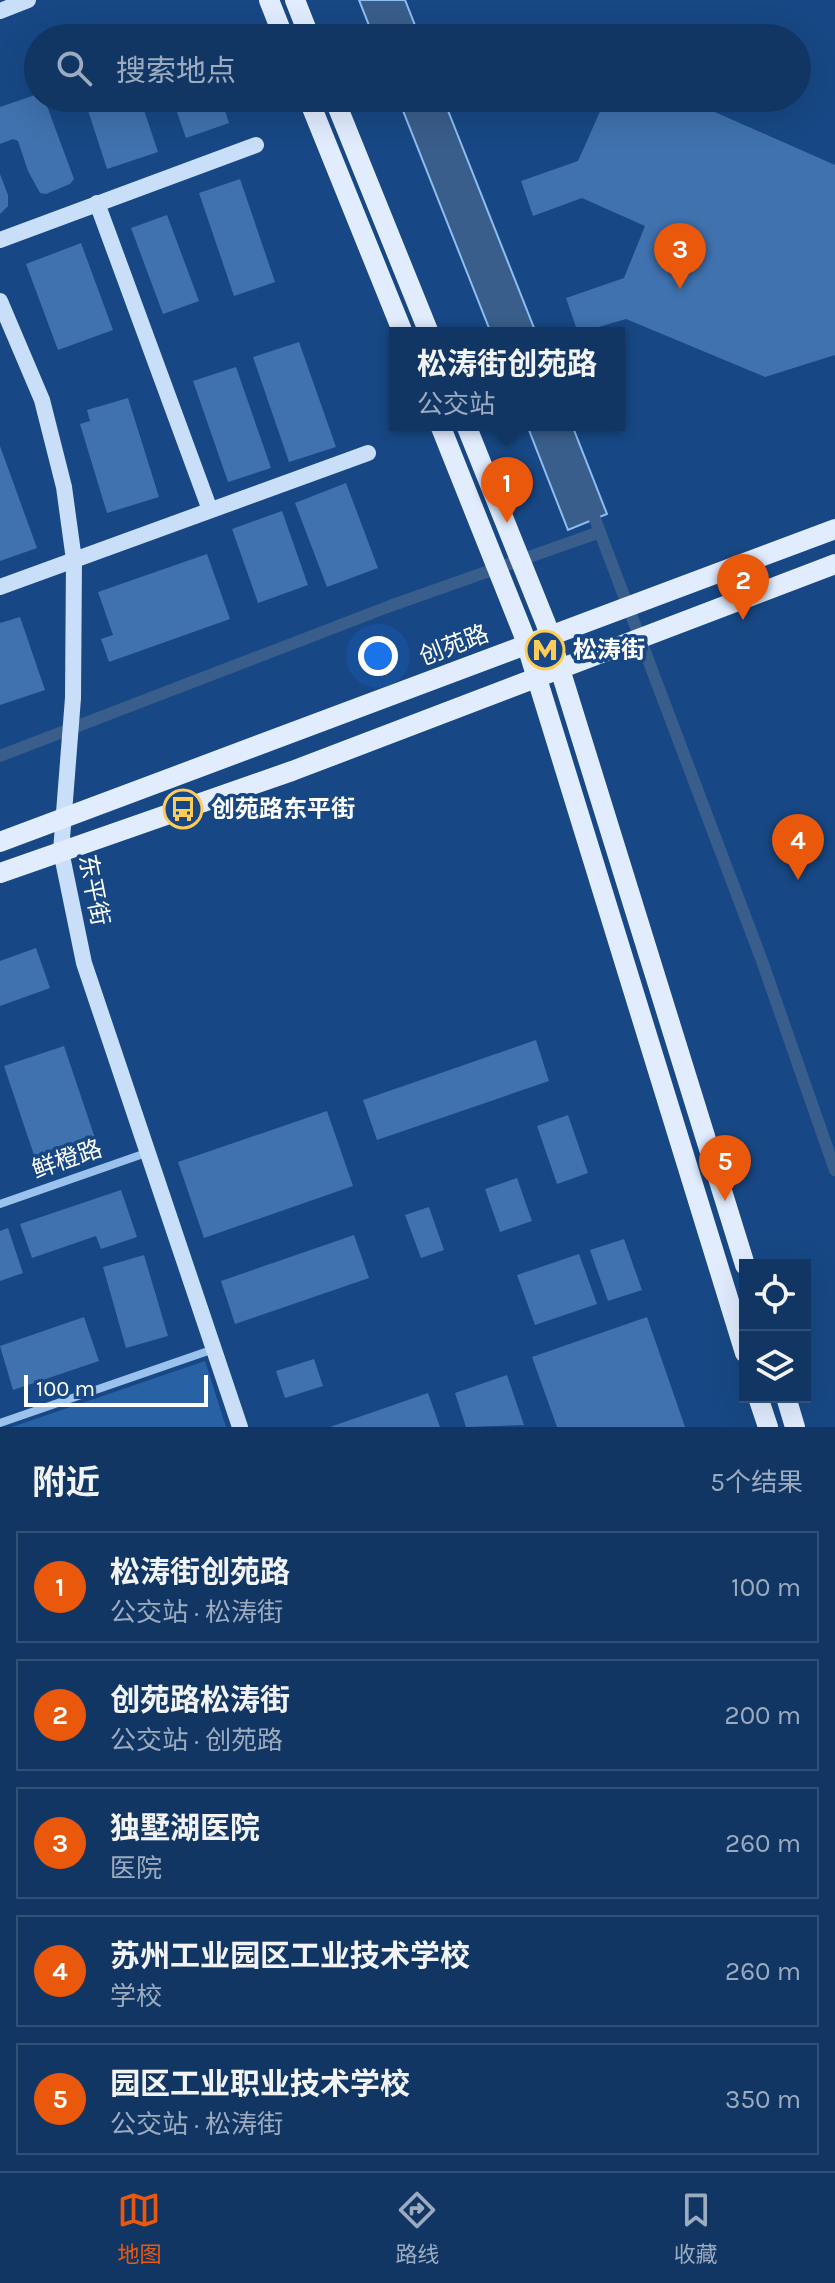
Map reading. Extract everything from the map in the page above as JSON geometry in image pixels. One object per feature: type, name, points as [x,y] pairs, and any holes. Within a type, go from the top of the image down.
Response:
[{"type":"main road","points":[[269,0],[278,24]]},
{"type":"main road","points":[[295,0],[304,24]]},
{"type":"main road","points":[[314,112],[401,327]]},
{"type":"main road","points":[[340,112],[427,327]]},
{"type":"main road","points":[[442,431],[527,645],[739,1334]]},
{"type":"main road","points":[[470,431],[550,637],[743,1259]]},
{"type":"main road","name":"创苑路","points":[[0,842],[835,529]]},
{"type":"main road","points":[[0,873],[292,771],[665,626],[835,564]]},
{"type":"main road","points":[[760,1403],[768,1427]]},
{"type":"main road","points":[[788,1403],[795,1427]]},
{"type":"street","points":[[0,11],[28,0]]},
{"type":"street","points":[[0,240],[256,145]]},
{"type":"street","points":[[97,203],[210,510]]},
{"type":"street","name":"东平街","points":[[0,301],[42,400],[64,487],[74,560],[73,698],[61,851],[84,963],[240,1427]]},
{"type":"street","points":[[0,587],[368,453]]},
{"type":"street","name":"鲜橙路","points":[[0,1204],[146,1153]]},
{"type":"street","points":[[0,1423],[215,1349]]},
{"type":"shaded area","points":[[359,0],[405,0],[414,24],[368,24]]},
{"type":"shaded area","points":[[404,112],[449,112],[534,327],[489,327]]},
{"type":"shaded area","points":[[529,431],[574,431],[607,514],[568,530]]},
{"type":"shaded area","points":[[205,1361],[226,1427],[12,1427]]},
{"type":"building","points":[[24,99],[24,112],[49,112],[74,179],[70,184],[46,194],[40,193],[28,171],[18,141],[13,139],[0,144],[0,107]]},
{"type":"building","points":[[89,112],[145,112],[158,152],[107,169]]},
{"type":"building","points":[[177,112],[225,112],[229,123],[186,138]]},
{"type":"building","points":[[600,112],[715,112],[835,165],[835,355],[765,377],[626,319],[599,327],[576,327],[566,298],[624,278],[645,226],[582,198],[533,216],[521,181],[578,161]]},
{"type":"building","points":[[0,174],[8,195],[8,206],[0,214]]},
{"type":"building","points":[[240,179],[275,282],[234,296],[199,193]]},
{"type":"building","points":[[167,215],[199,301],[163,314],[131,228]]},
{"type":"building","points":[[81,243],[113,330],[58,350],[26,264]]},
{"type":"building","points":[[299,342],[336,447],[289,462],[253,357]]},
{"type":"building","points":[[236,367],[271,468],[228,482],[193,381]]},
{"type":"building","points":[[128,398],[159,497],[107,513],[80,424],[90,421],[87,410]]},
{"type":"building","points":[[0,446],[37,548],[0,561]]},
{"type":"building","points":[[346,483],[378,568],[327,587],[295,503]]},
{"type":"building","points":[[282,511],[308,585],[258,603],[232,529]]},
{"type":"building","points":[[207,554],[230,619],[109,662],[101,639],[113,635],[98,592]]},
{"type":"building","points":[[20,617],[45,690],[0,705],[0,623]]},
{"type":"building","points":[[36,948],[50,988],[0,1006],[0,961]]},
{"type":"building","points":[[536,1040],[549,1081],[377,1140],[363,1100]]},
{"type":"building","points":[[64,1046],[97,1144],[37,1164],[4,1066]]},
{"type":"building","points":[[327,1111],[353,1186],[204,1238],[178,1162]]},
{"type":"building","points":[[568,1115],[588,1173],[557,1184],[537,1126]]},
{"type":"building","points":[[517,1178],[532,1221],[500,1232],[485,1189]]},
{"type":"building","points":[[121,1190],[137,1237],[101,1249],[96,1236],[32,1258],[20,1224]]},
{"type":"building","points":[[429,1207],[444,1250],[421,1258],[405,1215]]},
{"type":"building","points":[[8,1228],[23,1273],[0,1281],[0,1231]]},
{"type":"building","points":[[354,1235],[369,1278],[235,1324],[221,1281]]},
{"type":"building","points":[[624,1239],[642,1290],[608,1301],[590,1250]]},
{"type":"building","points":[[579,1254],[597,1304],[535,1325],[517,1275]]},
{"type":"building","points":[[144,1255],[168,1336],[126,1348],[103,1267]]},
{"type":"building","points":[[84,1317],[99,1361],[13,1390],[0,1346]]},
{"type":"building","points":[[647,1317],[685,1427],[557,1427],[532,1357]]},
{"type":"building","points":[[314,1359],[323,1386],[285,1398],[276,1371]]},
{"type":"building","points":[[507,1375],[524,1425],[466,1427],[455,1393]]},
{"type":"building","points":[[428,1393],[440,1427],[330,1427]]},
{"type":"waterway","points":[[590,506],[762,961],[835,1170]]},
{"type":"waterway","points":[[0,756],[390,606],[600,532]]},
{"type":"place","name":"独墅湖医院","points":[[680,289]]},
{"type":"place","name":"松涛街创苑路","points":[[507,523]]},
{"type":"place","name":"创苑路松涛街","points":[[743,620]]},
{"type":"place","name":"松涛街","points":[[545,650]]},
{"type":"place","name":"创苑路东平街","points":[[183,809]]},
{"type":"place","name":"苏州工业园区工业技术学校","points":[[798,880]]},
{"type":"place","name":"园区工业职业技术学校","points":[[725,1201]]}]
